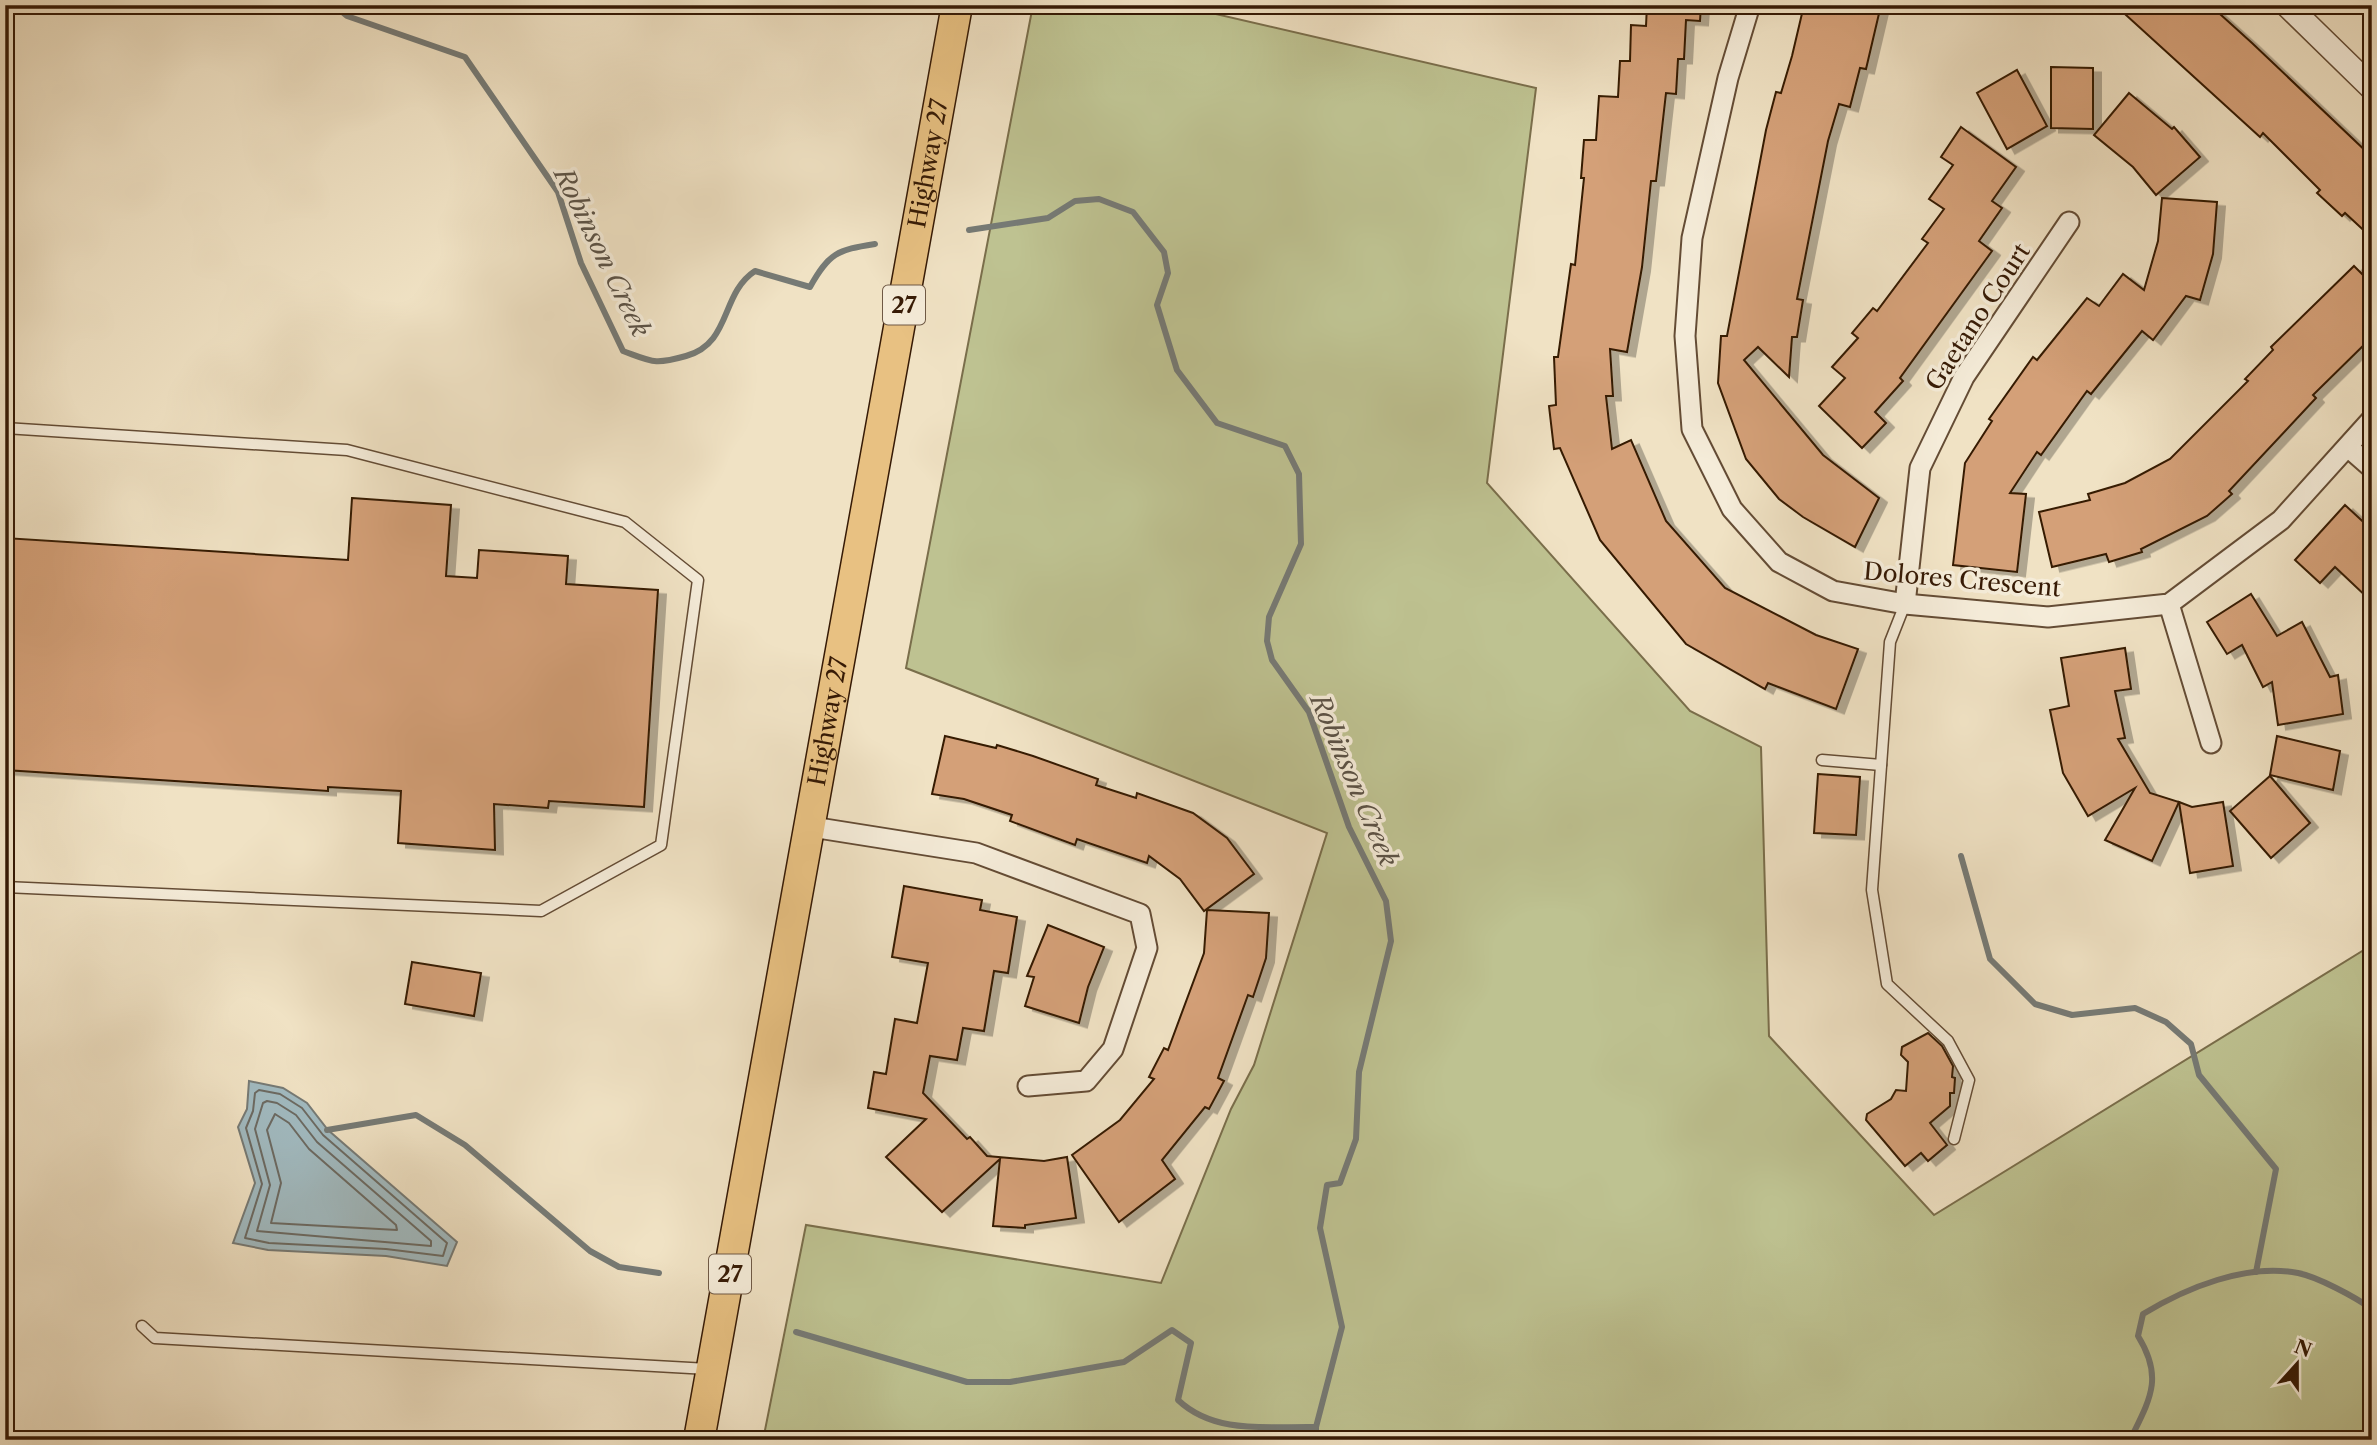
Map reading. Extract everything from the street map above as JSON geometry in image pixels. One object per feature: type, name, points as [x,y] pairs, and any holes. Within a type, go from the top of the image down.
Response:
[{"type":"main road","name":"Highway 27","points":[[699,1440],[812,827],[957,5]]},
{"type":"street","name":"Dolores Crescent","points":[[1750,5],[1728,78],[1692,238],[1685,336],[1692,429],[1731,509],[1779,562],[1833,591],[1905,604],[2048,617],[2169,604]]},
{"type":"street","points":[[2287,5],[2372,88]]},
{"type":"street","name":"Gaetano Court","points":[[1905,604],[1920,468],[1964,377],[2069,222]]},
{"type":"street","points":[[2211,743],[2169,604],[2281,520],[2372,418]]},
{"type":"street","points":[[2348,447],[2372,468]]},
{"type":"street","points":[[812,827],[976,853],[1139,914],[1147,948],[1113,1049],[1086,1081],[1028,1086]]},
{"type":"lane","points":[[5,428],[347,450],[625,522],[698,580],[661,845],[541,911],[5,887]]},
{"type":"lane","points":[[1905,604],[1890,642],[1872,890],[1887,984],[1948,1041],[1969,1080],[1954,1139]]},
{"type":"lane","points":[[1822,760],[1881,765]]},
{"type":"lane","points":[[142,1326],[155,1338],[712,1369]]},
{"type":"green space","points":[[1033,5],[1177,5],[1536,88],[1487,483],[1690,711],[1761,747],[1769,1036],[1934,1215],[2372,945],[2372,1440],[763,1440],[806,1225],[1161,1283],[1231,1109],[1254,1065],[1327,833],[906,668]]},
{"type":"water","points":[[249,1081],[283,1088],[307,1103],[328,1130],[457,1242],[447,1266],[386,1256],[268,1250],[233,1243],[255,1183],[238,1127],[247,1109]]},
{"type":"building","points":[[1647,5],[1701,5],[1700,21],[1686,20],[1684,59],[1678,59],[1676,94],[1666,93],[1656,181],[1651,181],[1642,267],[1627,352],[1610,349],[1613,396],[1606,396],[1612,449],[1631,440],[1666,521],[1725,588],[1816,635],[1858,649],[1836,709],[1768,683],[1765,689],[1686,644],[1600,540],[1560,448],[1554,449],[1549,406],[1556,405],[1554,357],[1558,357],[1571,264],[1575,265],[1584,178],[1581,178],[1584,140],[1596,140],[1599,96],[1618,97],[1620,61],[1630,61],[1631,25],[1646,26]]},
{"type":"building","points":[[1804,5],[1881,5],[1866,69],[1860,68],[1850,107],[1839,104],[1828,141],[1797,299],[1803,300],[1797,337],[1792,337],[1789,377],[1758,347],[1744,360],[1823,455],[1879,498],[1855,547],[1803,517],[1779,499],[1746,459],[1718,383],[1721,336],[1727,336],[1766,130],[1776,92],[1781,93]]},
{"type":"building","points":[[2115,5],[2210,5],[2252,43],[2372,157],[2372,238],[2345,213],[2342,216],[2317,193],[2320,190],[2263,133],[2260,137]]},
{"type":"building","points":[[2051,67],[2093,68],[2093,129],[2051,128]]},
{"type":"building","points":[[2017,70],[2047,126],[2007,149],[1977,93]]},
{"type":"building","points":[[2129,93],[2172,129],[2174,127],[2200,157],[2156,195],[2133,167],[2094,135]]},
{"type":"building","points":[[1961,127],[2016,167],[1992,201],[2002,208],[1979,241],[1992,251],[1900,378],[1903,381],[1875,412],[1886,423],[1862,448],[1819,406],[1845,378],[1832,367],[1858,338],[1852,333],[1873,308],[1877,311],[1928,243],[1922,239],[1944,209],[1929,199],[1953,165],[1941,157]]},
{"type":"building","points":[[2162,198],[2217,202],[2213,254],[2200,300],[2186,296],[2153,340],[2142,331],[2091,394],[2087,391],[2041,455],[2037,452],[2010,493],[2026,494],[2017,572],[1953,565],[1965,463],[1992,421],[1989,419],[2033,357],[2037,360],[2087,298],[2099,306],[2123,274],[2144,290],[2158,241]]},
{"type":"building","points":[[2354,266],[2372,284],[2372,337],[2313,395],[2316,398],[2229,491],[2232,494],[2207,516],[2141,549],[2142,552],[2109,562],[2106,554],[2052,567],[2039,512],[2090,500],[2088,494],[2125,483],[2170,459],[2248,381],[2245,379],[2273,350],[2271,347]]},
{"type":"building","points":[[352,498],[451,505],[446,576],[477,578],[479,550],[568,556],[566,584],[658,590],[644,807],[549,801],[548,808],[494,804],[495,850],[398,843],[401,791],[328,787],[328,791],[5,770],[5,538],[348,560]]},
{"type":"building","points":[[2345,505],[2372,530],[2372,602],[2335,567],[2320,583],[2295,560]]},
{"type":"building","points":[[2251,594],[2277,636],[2302,622],[2330,677],[2338,675],[2343,714],[2278,725],[2272,682],[2263,687],[2242,645],[2227,654],[2207,622]]},
{"type":"building","points":[[2125,648],[2131,689],[2115,691],[2125,738],[2118,739],[2150,793],[2179,802],[2152,861],[2105,840],[2135,788],[2088,816],[2063,773],[2050,710],[2069,706],[2061,658]]},
{"type":"building","points":[[945,736],[996,748],[997,745],[1033,756],[1098,779],[1096,785],[1136,798],[1137,793],[1193,813],[1227,838],[1254,874],[1204,911],[1180,879],[1149,856],[1147,863],[1077,839],[1075,845],[1010,821],[1012,815],[964,799],[932,794]]},
{"type":"building","points":[[2277,736],[2340,751],[2333,790],[2270,775]]},
{"type":"building","points":[[1818,774],[1860,777],[1856,835],[1814,833]]},
{"type":"building","points":[[2270,776],[2310,823],[2271,858],[2230,811]]},
{"type":"building","points":[[2179,802],[2192,807],[2223,802],[2233,866],[2190,873]]},
{"type":"building","points":[[904,886],[982,900],[980,910],[1017,917],[1008,973],[994,971],[984,1031],[963,1028],[957,1060],[930,1056],[923,1093],[987,1156],[1044,1161],[1067,1157],[1076,1218],[1025,1225],[1025,1228],[993,1226],[1000,1159],[942,1212],[886,1157],[926,1119],[868,1108],[874,1072],[886,1074],[895,1019],[917,1023],[928,963],[892,957]]},
{"type":"building","points":[[1207,910],[1269,913],[1266,958],[1253,997],[1248,995],[1218,1078],[1224,1081],[1209,1109],[1205,1107],[1162,1160],[1175,1179],[1119,1222],[1072,1155],[1120,1120],[1154,1079],[1149,1077],[1164,1048],[1168,1050],[1204,953]]},
{"type":"building","points":[[1048,925],[1104,947],[1088,987],[1079,1023],[1025,1006],[1034,977],[1027,976]]},
{"type":"building","points":[[412,962],[481,973],[474,1016],[405,1004]]},
{"type":"building","points":[[1928,1033],[1942,1046],[1953,1066],[1954,1093],[1950,1093],[1950,1106],[1930,1123],[1947,1145],[1928,1161],[1921,1153],[1905,1166],[1866,1120],[1867,1114],[1891,1099],[1896,1090],[1906,1091],[1908,1062],[1901,1055],[1902,1047]]},
{"type":"waterway","name":"Robinson Creek","points":[[334,5],[347,16],[465,57],[558,192],[581,263],[623,351],[654,361],[667,361],[701,350],[719,329],[736,292],[755,271],[810,287],[835,255],[851,248],[875,244]]},
{"type":"waterway","name":"Robinson Creek","points":[[969,230],[1048,218],[1075,201],[1099,199],[1133,212],[1164,252],[1168,273],[1157,305],[1177,370],[1217,423],[1285,446],[1299,474],[1301,544],[1269,617],[1267,641],[1272,660],[1309,712],[1349,827],[1386,901],[1391,941],[1359,1072],[1356,1139],[1340,1183],[1327,1185],[1320,1228],[1342,1327],[1316,1427],[1316,1440]]},
{"type":"waterway","points":[[1961,856],[1990,959],[2035,1004],[2072,1015],[2135,1008],[2166,1022],[2191,1044],[2199,1075],[2276,1169],[2256,1272]]},
{"type":"waterway","points":[[327,1130],[416,1115],[465,1145],[590,1251],[619,1267],[659,1273]]},
{"type":"waterway","name":"Robinson Creek","points":[[2130,1440],[2148,1400],[2152,1377],[2151,1364],[2138,1336],[2143,1314],[2160,1304],[2217,1280],[2278,1271],[2298,1273],[2316,1279],[2372,1309]]},
{"type":"waterway","points":[[796,1332],[967,1382],[1010,1382],[1124,1362],[1172,1330],[1191,1343],[1178,1400],[1193,1411],[1225,1424],[1316,1427]]},
{"type":"waterway","name":"Robinson Creek","points":[[1477,1440],[1506,1434],[1521,1440]]}]
